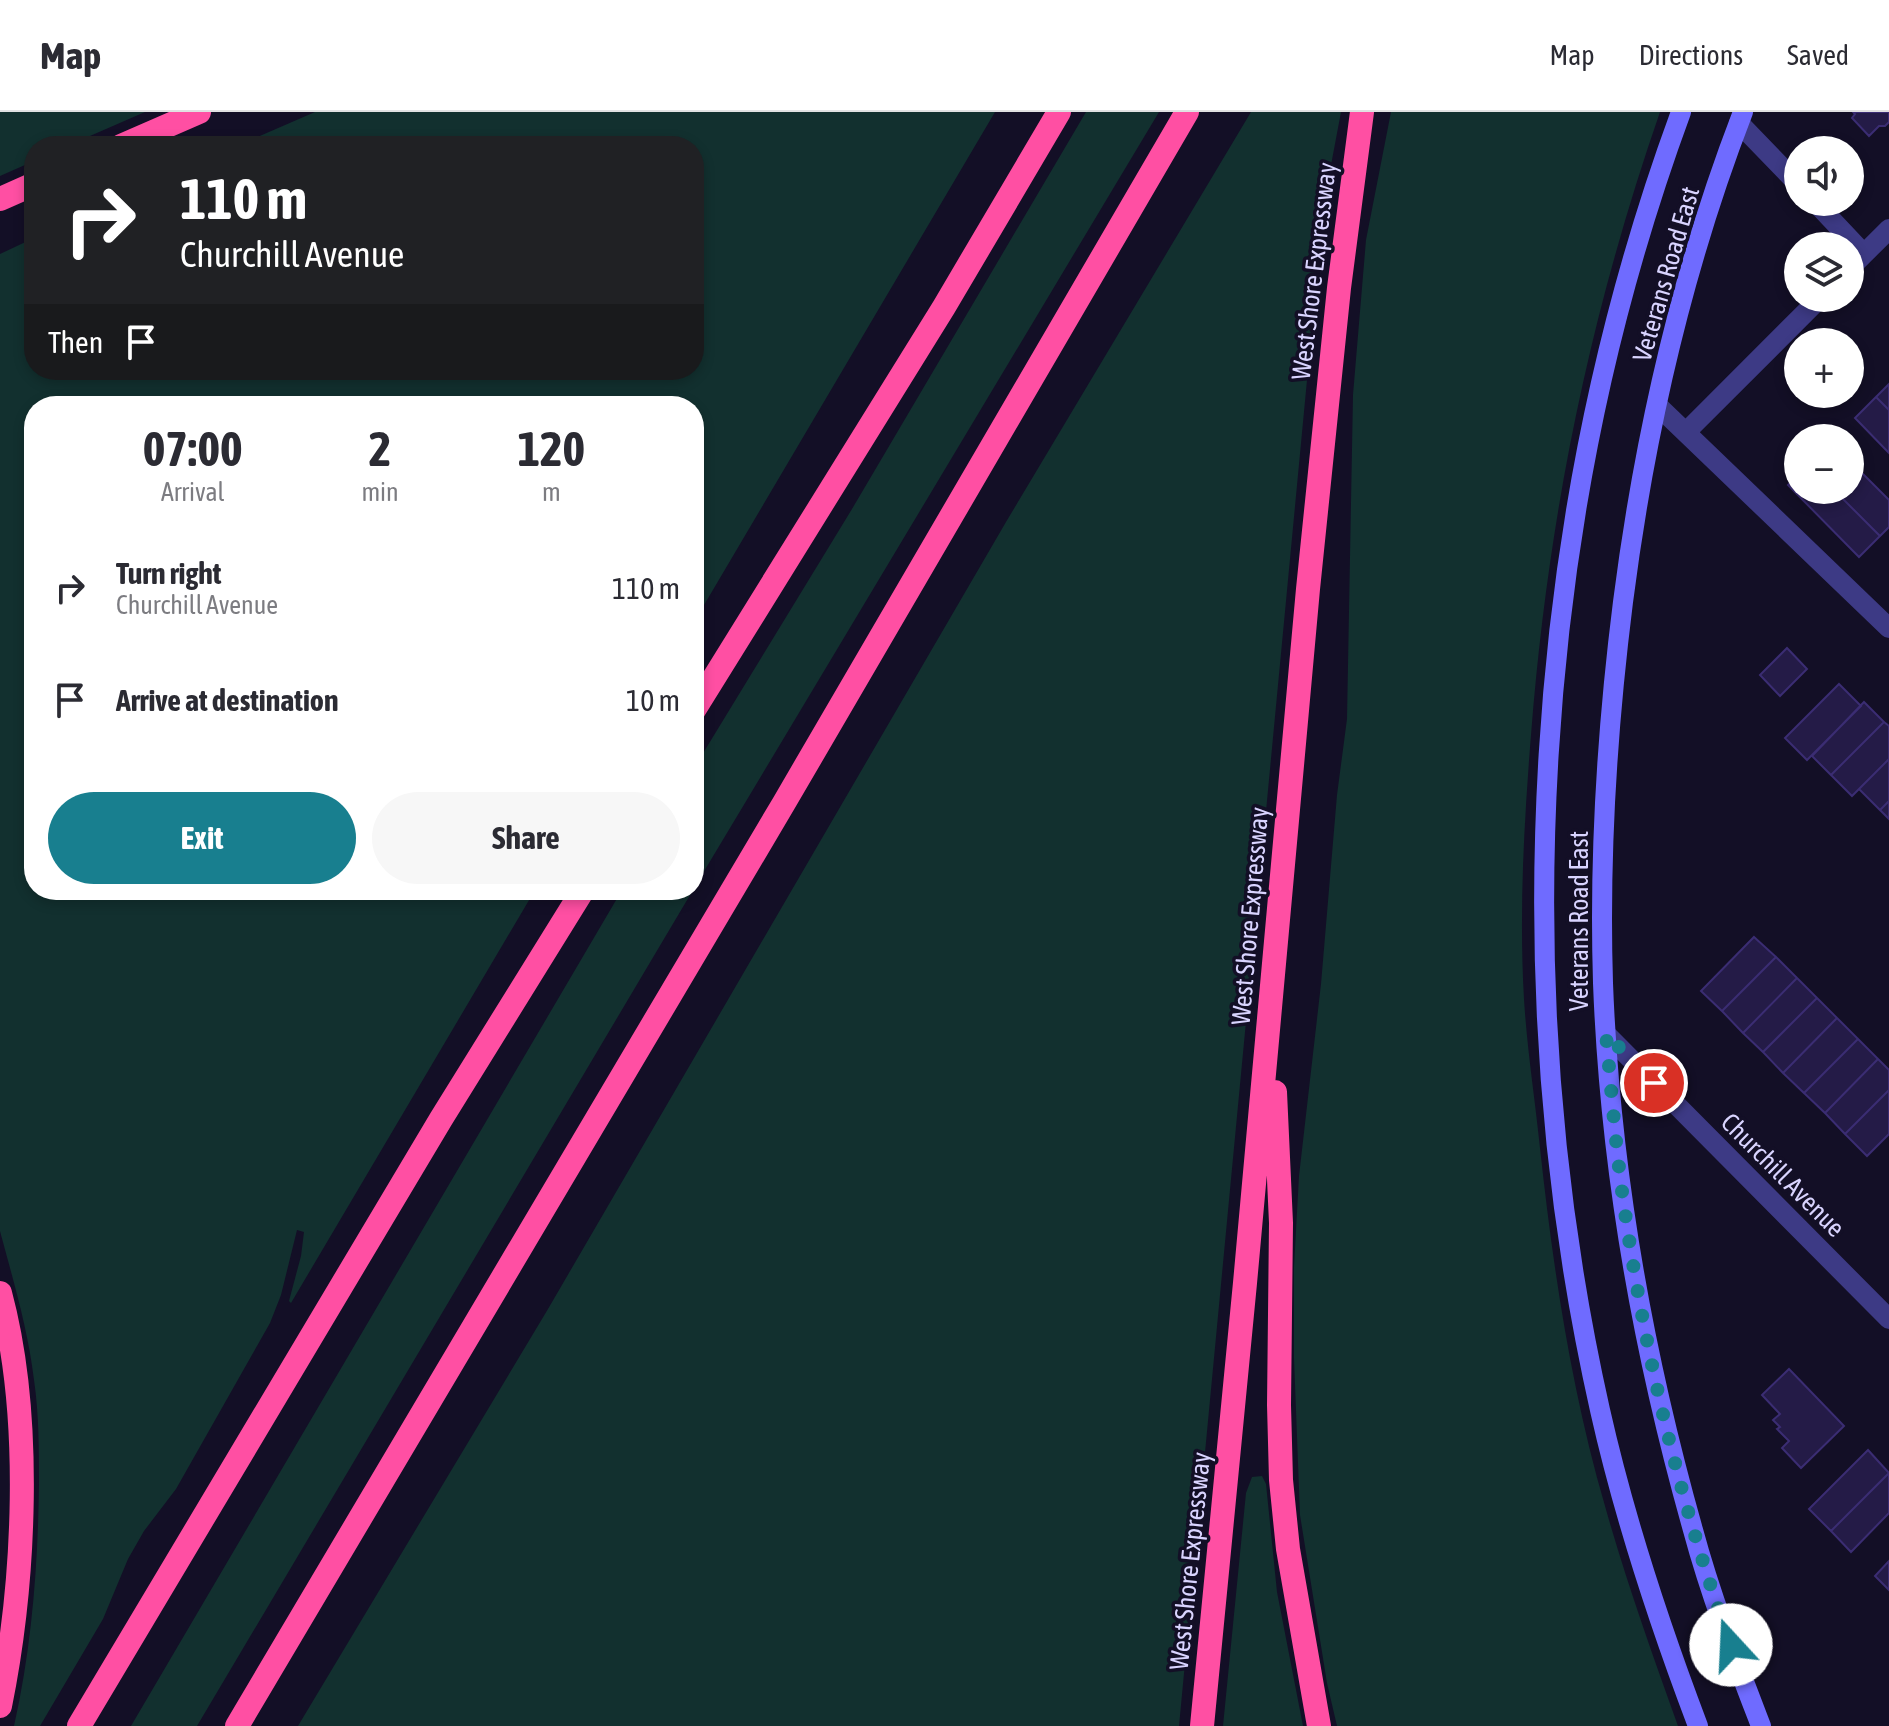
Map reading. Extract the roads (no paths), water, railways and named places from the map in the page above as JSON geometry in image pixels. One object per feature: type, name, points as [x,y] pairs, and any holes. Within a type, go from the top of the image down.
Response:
[{"type":"highway","points":[[144,136],[199,112]]},
{"type":"highway","points":[[704,694],[944,307],[1059,112]]},
{"type":"highway","points":[[237,1726],[973,482],[1187,112]]},
{"type":"highway","name":"West Shore Expressway","points":[[1202,1726],[1339,288],[1362,112]]},
{"type":"highway","points":[[0,199],[24,188]]},
{"type":"highway","points":[[79,1726],[441,1119],[577,900]]},
{"type":"highway","points":[[1270,999],[1281,1223],[1281,1480],[1290,1565],[1319,1726]]},
{"type":"highway","points":[[0,1293],[14,1366],[20,1479],[16,1607],[0,1706]]},
{"type":"street","name":"Veterans Road East","points":[[1681,112],[1653,195],[1618,320],[1571,545],[1551,722],[1545,978],[1564,1202],[1600,1412],[1659,1620],[1698,1726]]},
{"type":"street","name":"Veterans Road East","points":[[1741,117],[1692,268],[1642,471],[1612,688],[1603,836],[1606,1034],[1622,1189],[1655,1377],[1693,1533],[1714,1600],[1761,1726]]},
{"type":"street","points":[[1741,117],[1784,168]]},
{"type":"street","points":[[1864,254],[1889,229]]},
{"type":"street","points":[[1686,432],[1806,312]]},
{"type":"street","points":[[1657,405],[1889,628]]},
{"type":"street","name":"Churchill Avenue","points":[[1606,1034],[1889,1319]]}]
